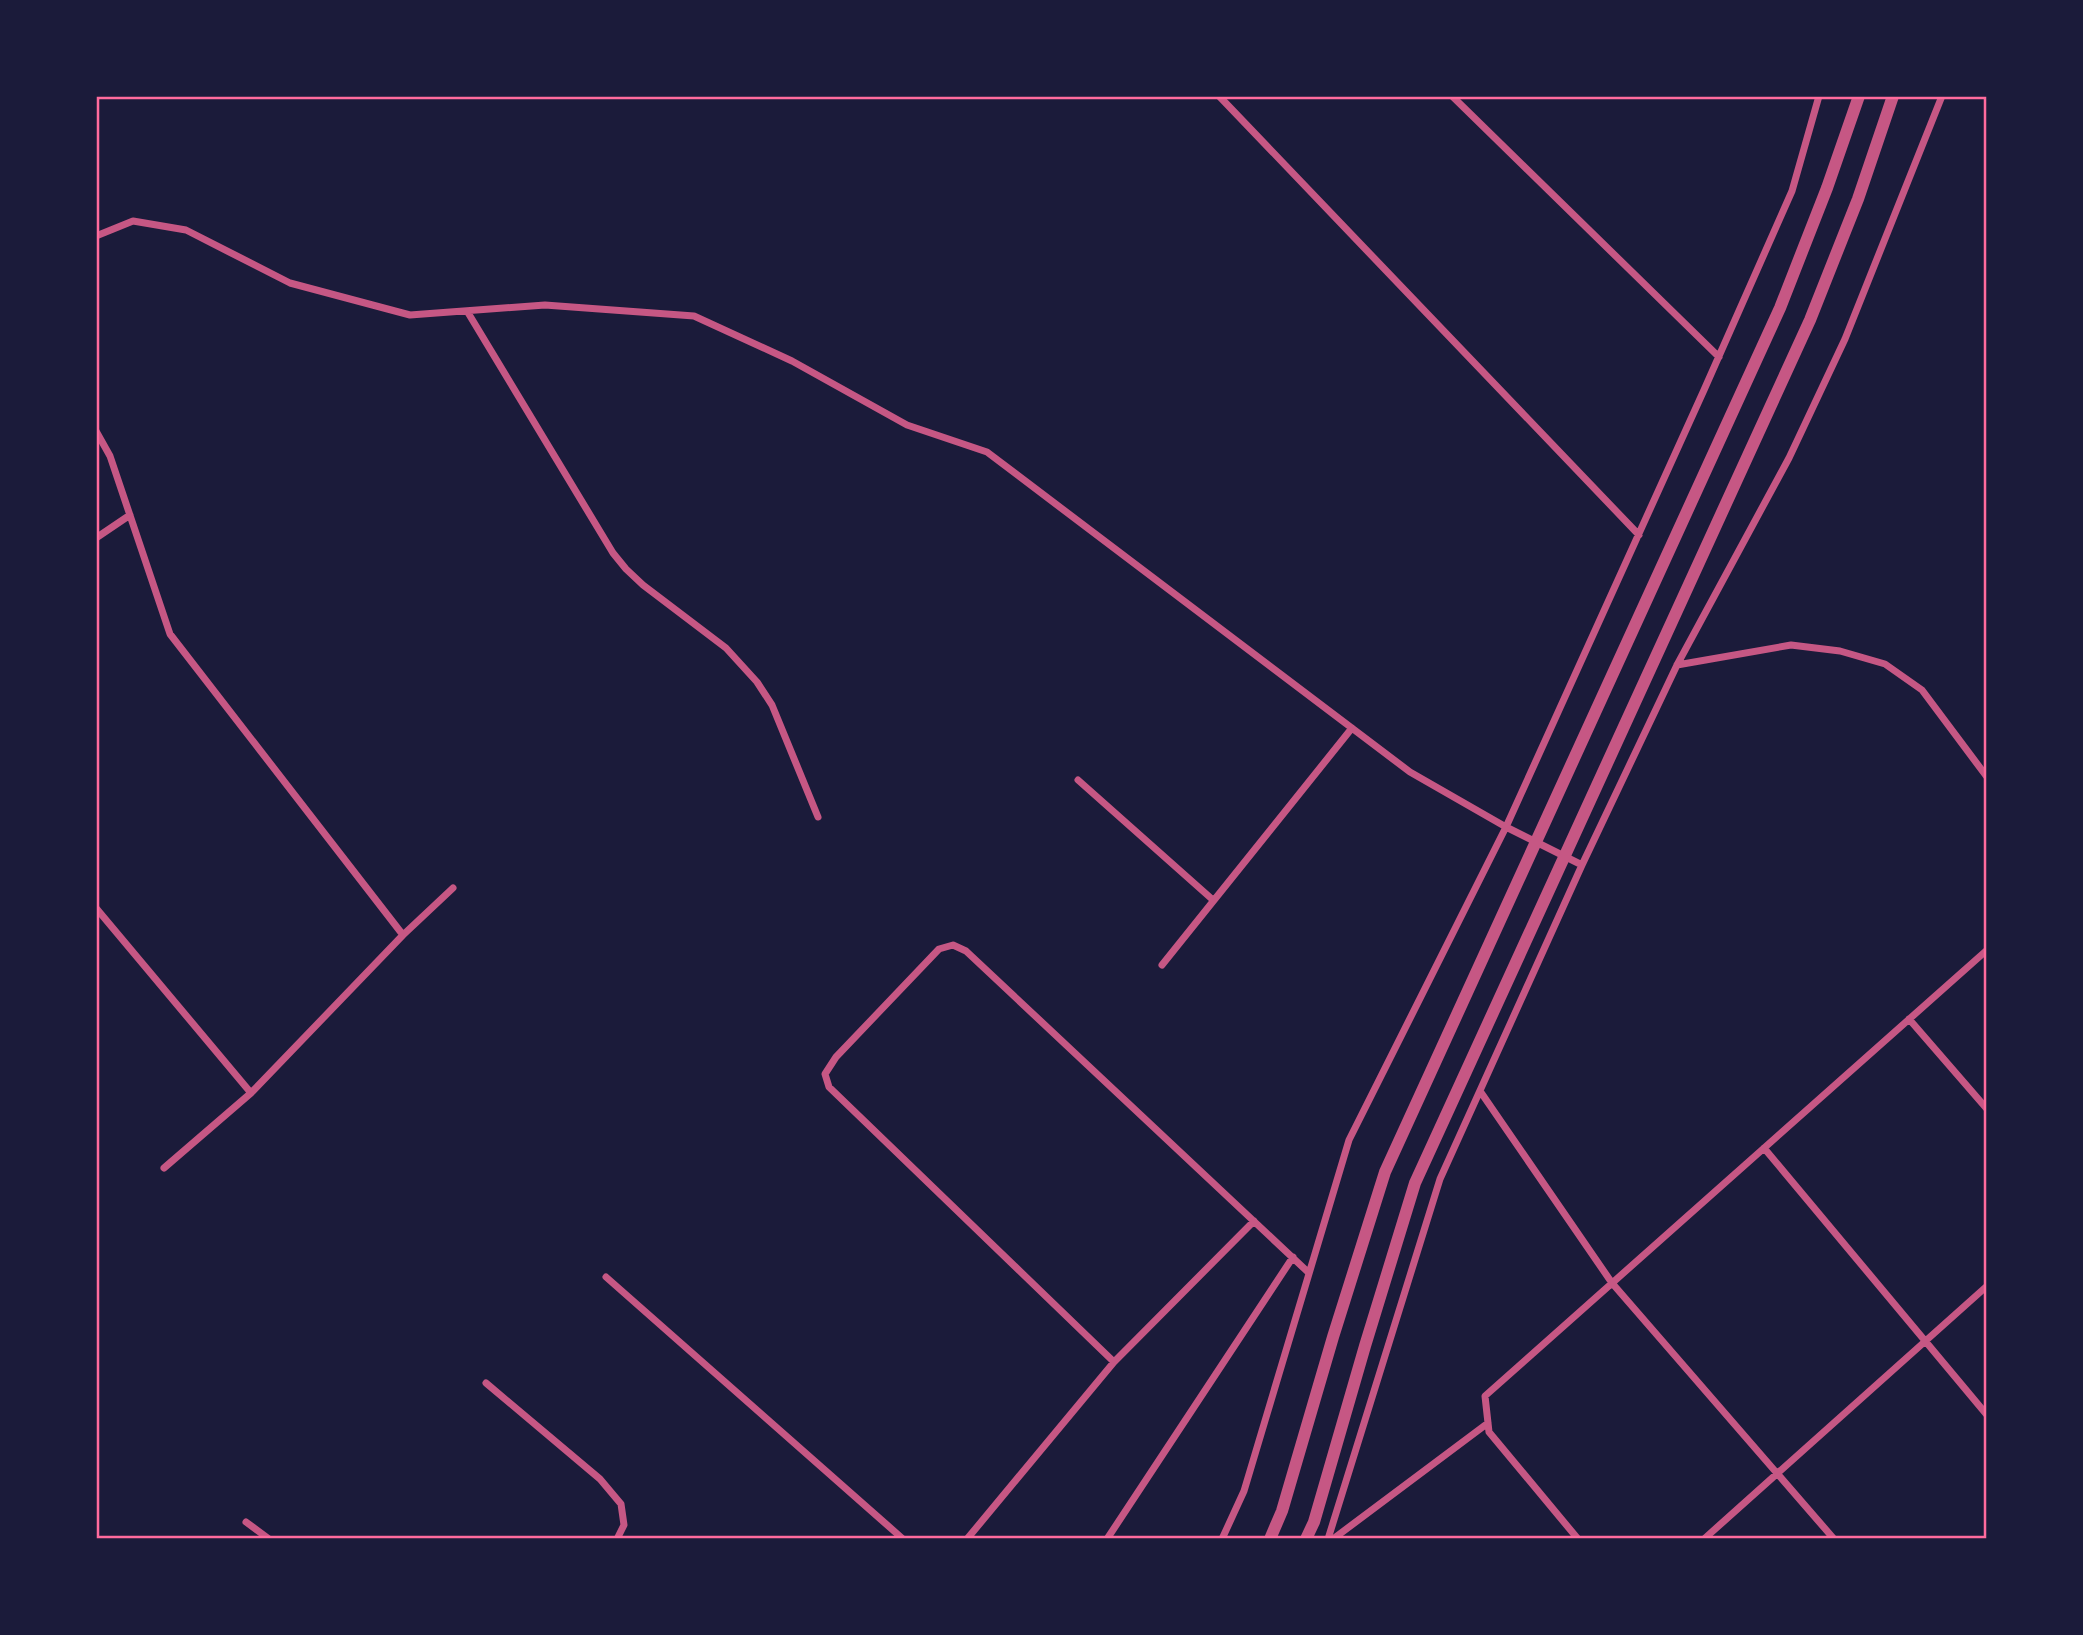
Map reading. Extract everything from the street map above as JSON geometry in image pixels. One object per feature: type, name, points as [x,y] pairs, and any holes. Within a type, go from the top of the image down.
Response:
[{"type":"street","points":[[1219,96],[1639,535]]},
{"type":"street","points":[[1451,96],[1719,356]]},
{"type":"street","points":[[1222,1539],[1244,1492],[1349,1140],[1506,827],[1639,535],[1792,191],[1819,96]]},
{"type":"street","points":[[1270,1539],[1282,1511],[1384,1172],[1780,308],[1827,188],[1859,96]]},
{"type":"street","points":[[1306,1539],[1314,1522],[1416,1184],[1810,320],[1858,200],[1893,96]]},
{"type":"street","points":[[1330,1539],[1440,1179],[1582,865],[1677,665],[1789,458],[1845,339],[1942,96]]},
{"type":"street","points":[[96,236],[133,221],[186,229],[290,283],[410,315],[545,305],[694,316],[792,360],[907,425],[987,452],[1410,772],[1506,827],[1582,865]]},
{"type":"street","points":[[467,311],[613,553],[643,585],[726,648],[757,682],[772,705],[818,817]]},
{"type":"street","points":[[96,431],[110,456],[170,634],[403,935]]},
{"type":"street","points":[[96,538],[130,515]]},
{"type":"street","points":[[1677,665],[1791,645],[1840,650],[1885,664],[1922,690],[1987,777]]},
{"type":"street","points":[[1162,965],[1352,728]]},
{"type":"street","points":[[1078,780],[1213,900]]},
{"type":"street","points":[[164,1168],[251,1093],[403,935],[453,888]]},
{"type":"street","points":[[96,908],[251,1093]]},
{"type":"street","points":[[1114,1362],[829,1087],[825,1074],[836,1058],[939,949],[953,945],[967,951],[1310,1273]]},
{"type":"street","points":[[1578,1539],[1489,1432],[1485,1396],[1987,950]]},
{"type":"street","points":[[1909,1019],[1987,1109]]},
{"type":"street","points":[[1480,1091],[1612,1283],[1834,1539]]},
{"type":"street","points":[[1764,1148],[1987,1415]]},
{"type":"street","points":[[967,1539],[1114,1362],[1254,1221]]},
{"type":"street","points":[[1107,1539],[1293,1257]]},
{"type":"street","points":[[606,1277],[903,1539]]},
{"type":"street","points":[[1704,1539],[1987,1286]]},
{"type":"street","points":[[486,1383],[600,1479],[621,1504],[624,1525],[617,1539]]},
{"type":"street","points":[[1330,1539],[1488,1423]]},
{"type":"street","points":[[246,1522],[269,1539]]}]
